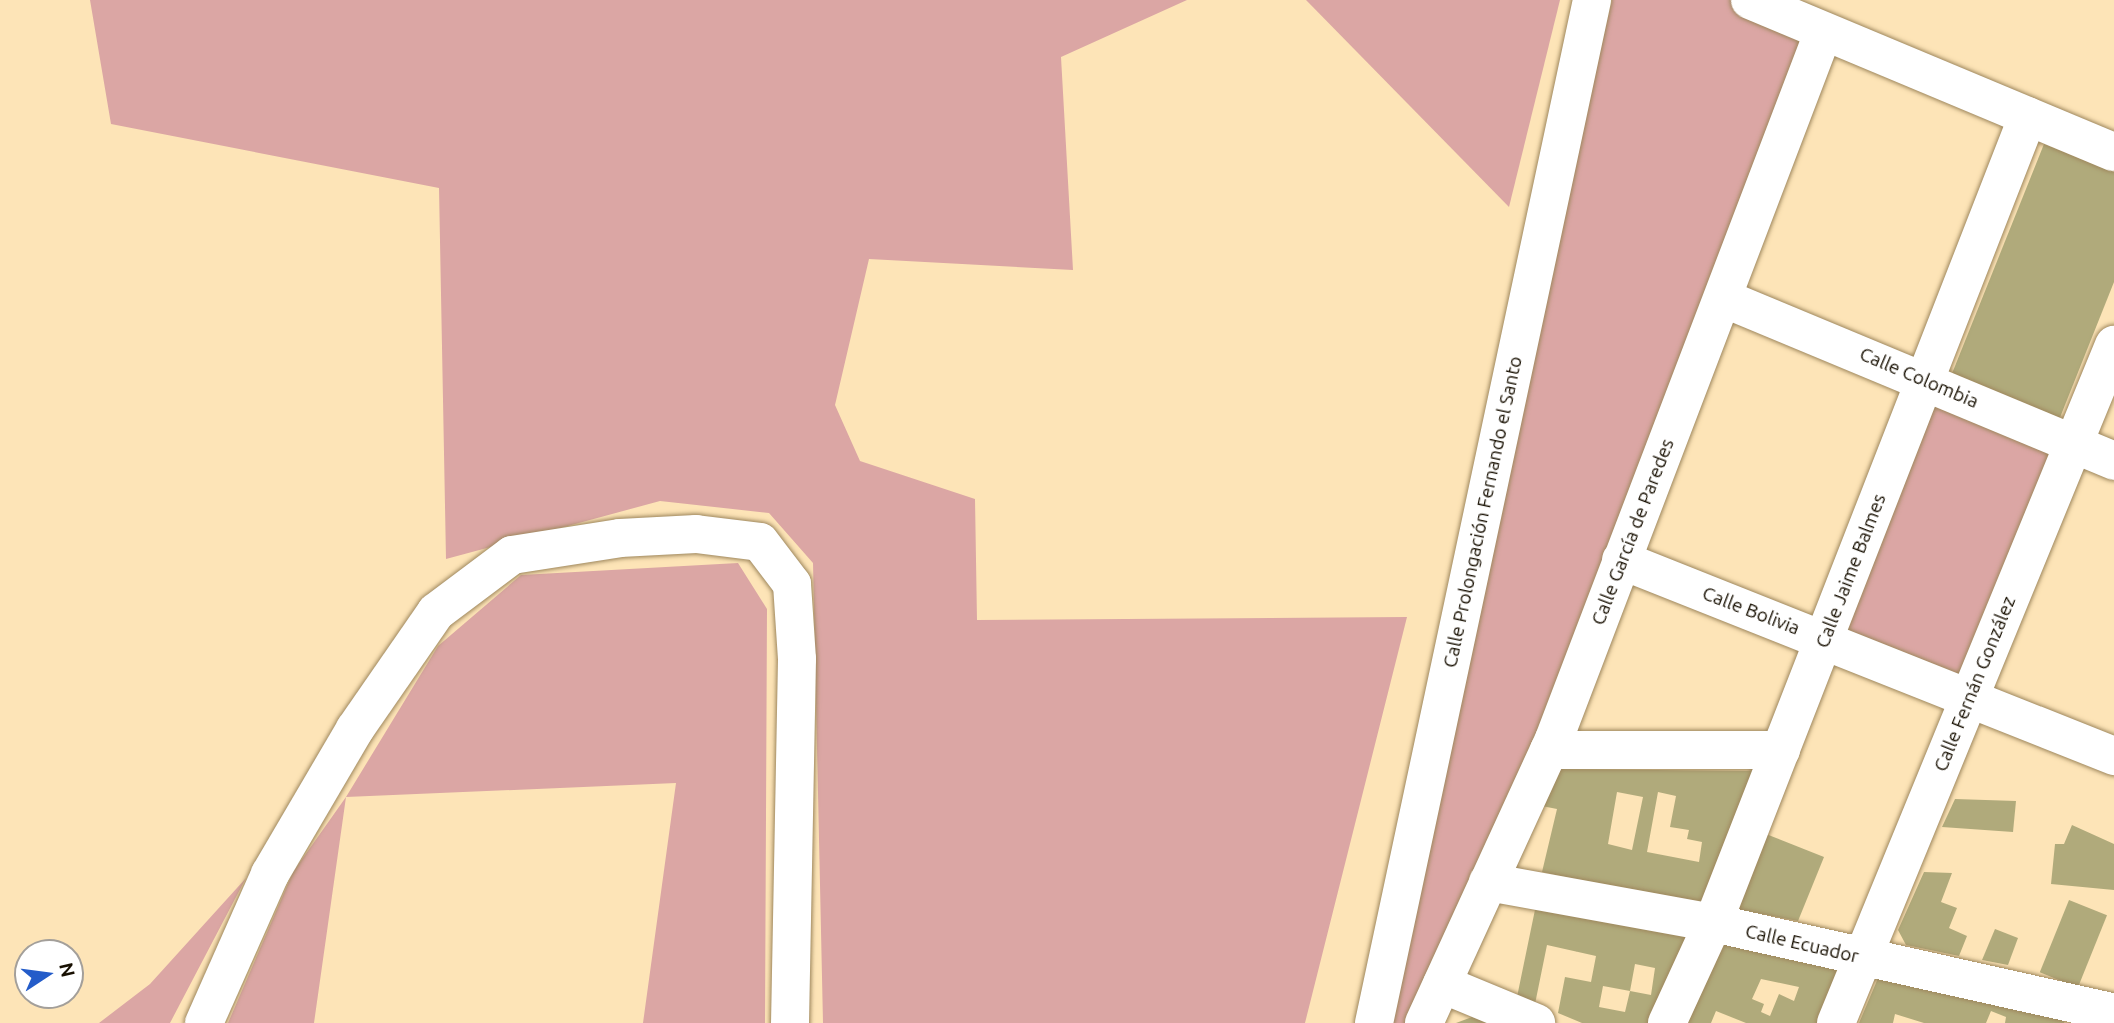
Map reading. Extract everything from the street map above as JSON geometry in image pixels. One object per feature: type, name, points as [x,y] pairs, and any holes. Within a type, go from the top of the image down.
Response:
[{"type":"street","name":"Calle Prolongación Fernando el Santo","points":[[1374,1023],[1592,0]]},
{"type":"street","points":[[1750,0],[1823,33],[2114,152]]},
{"type":"street","name":"Calle García de Paredes","points":[[1424,1023],[1549,750],[1823,33]]},
{"type":"street","name":"Calle Jaime Balmes","points":[[1667,1023],[1713,923],[2028,116]]},
{"type":"street","name":"Calle Colombia","points":[[1723,298],[1924,379],[2073,446],[2114,461]]},
{"type":"street","name":"Calle Fernán González","points":[[1836,1023],[2114,345]]},
{"type":"street","points":[[204,1023],[270,874],[355,729],[436,612],[512,555],[620,538],[696,534],[760,542],[792,584],[797,659],[790,1023]]},
{"type":"street","name":"Calle Bolivia","points":[[1621,561],[1825,639],[1968,702],[2114,756]]},
{"type":"street","points":[[1549,750],[1781,750]]},
{"type":"street","name":"Calle Ecuador","points":[[1488,882],[1713,923],[2114,1013]]},
{"type":"street","points":[[1441,984],[1536,1023]]},
{"type":"shaded area","points":[[90,0],[1187,0],[1061,57],[1073,270],[869,259],[835,405],[860,461],[975,499],[977,620],[1407,617],[1305,1023],[823,1023],[813,563],[769,513],[660,501],[446,559],[439,188],[111,124]]},
{"type":"shaded area","points":[[1306,0],[1560,0],[1509,207]]},
{"type":"shaded area","points":[[1612,0],[1750,0],[1823,33],[1424,1023],[1377,1023]]},
{"type":"shaded area","points":[[1924,379],[2073,445],[1960,699],[1811,633]]},
{"type":"shaded area","points":[[738,563],[767,609],[765,1023],[643,1023],[676,783],[346,797],[438,646],[521,575]]},
{"type":"shaded area","points":[[346,797],[314,1023],[228,1023],[293,872]]},
{"type":"shaded area","points":[[246,878],[170,1023],[99,1023],[150,984]]},
{"type":"building","points":[[2044,144],[2114,172],[2114,282],[2059,420],[1951,376]]},
{"type":"building","points":[[1557,769],[1754,771],[1715,910],[1542,872],[1557,809],[1542,806]],"holes":[[[1617,792],[1643,797],[1632,850],[1608,844]],[[1658,792],[1676,796],[1670,827],[1689,830],[1687,839],[1702,842],[1699,862],[1647,852]]]},
{"type":"building","points":[[1955,799],[2016,801],[2013,832],[1942,827]]},
{"type":"building","points":[[2072,825],[2114,844],[2114,890],[2051,884],[2055,844],[2064,844]]},
{"type":"building","points":[[1766,834],[1824,857],[1798,921],[1735,909]]},
{"type":"building","points":[[1924,872],[1952,873],[1941,902],[1957,908],[1949,928],[1967,936],[1959,956],[1906,945],[1898,930]]},
{"type":"building","points":[[1537,900],[1689,933],[1653,1023],[1582,1023],[1558,1013],[1565,977],[1591,982],[1596,956],[1547,945],[1535,1004],[1517,997]],"holes":[[[1635,964],[1655,968],[1651,995],[1630,991]],[[1603,986],[1630,991],[1625,1012],[1599,1007]]]},
{"type":"building","points":[[2069,900],[2107,915],[2078,988],[2040,972]]},
{"type":"building","points":[[1995,929],[2018,938],[2008,965],[1982,960]]},
{"type":"building","points":[[1724,940],[1848,966],[1824,1023],[1746,1023],[1716,1011],[1711,1023],[1688,1023]],"holes":[[[1761,979],[1799,987],[1794,1001],[1779,994],[1770,1016],[1761,1012],[1764,1004],[1752,999]]]},
{"type":"building","points":[[1881,971],[2069,1010],[2064,1023],[2005,1023],[2006,1017],[1991,1011],[1986,1023],[1924,1023],[1895,1014],[1893,1023],[1859,1023]]},
{"type":"building","points":[[1472,1017],[1488,1023],[1456,1023]]}]
